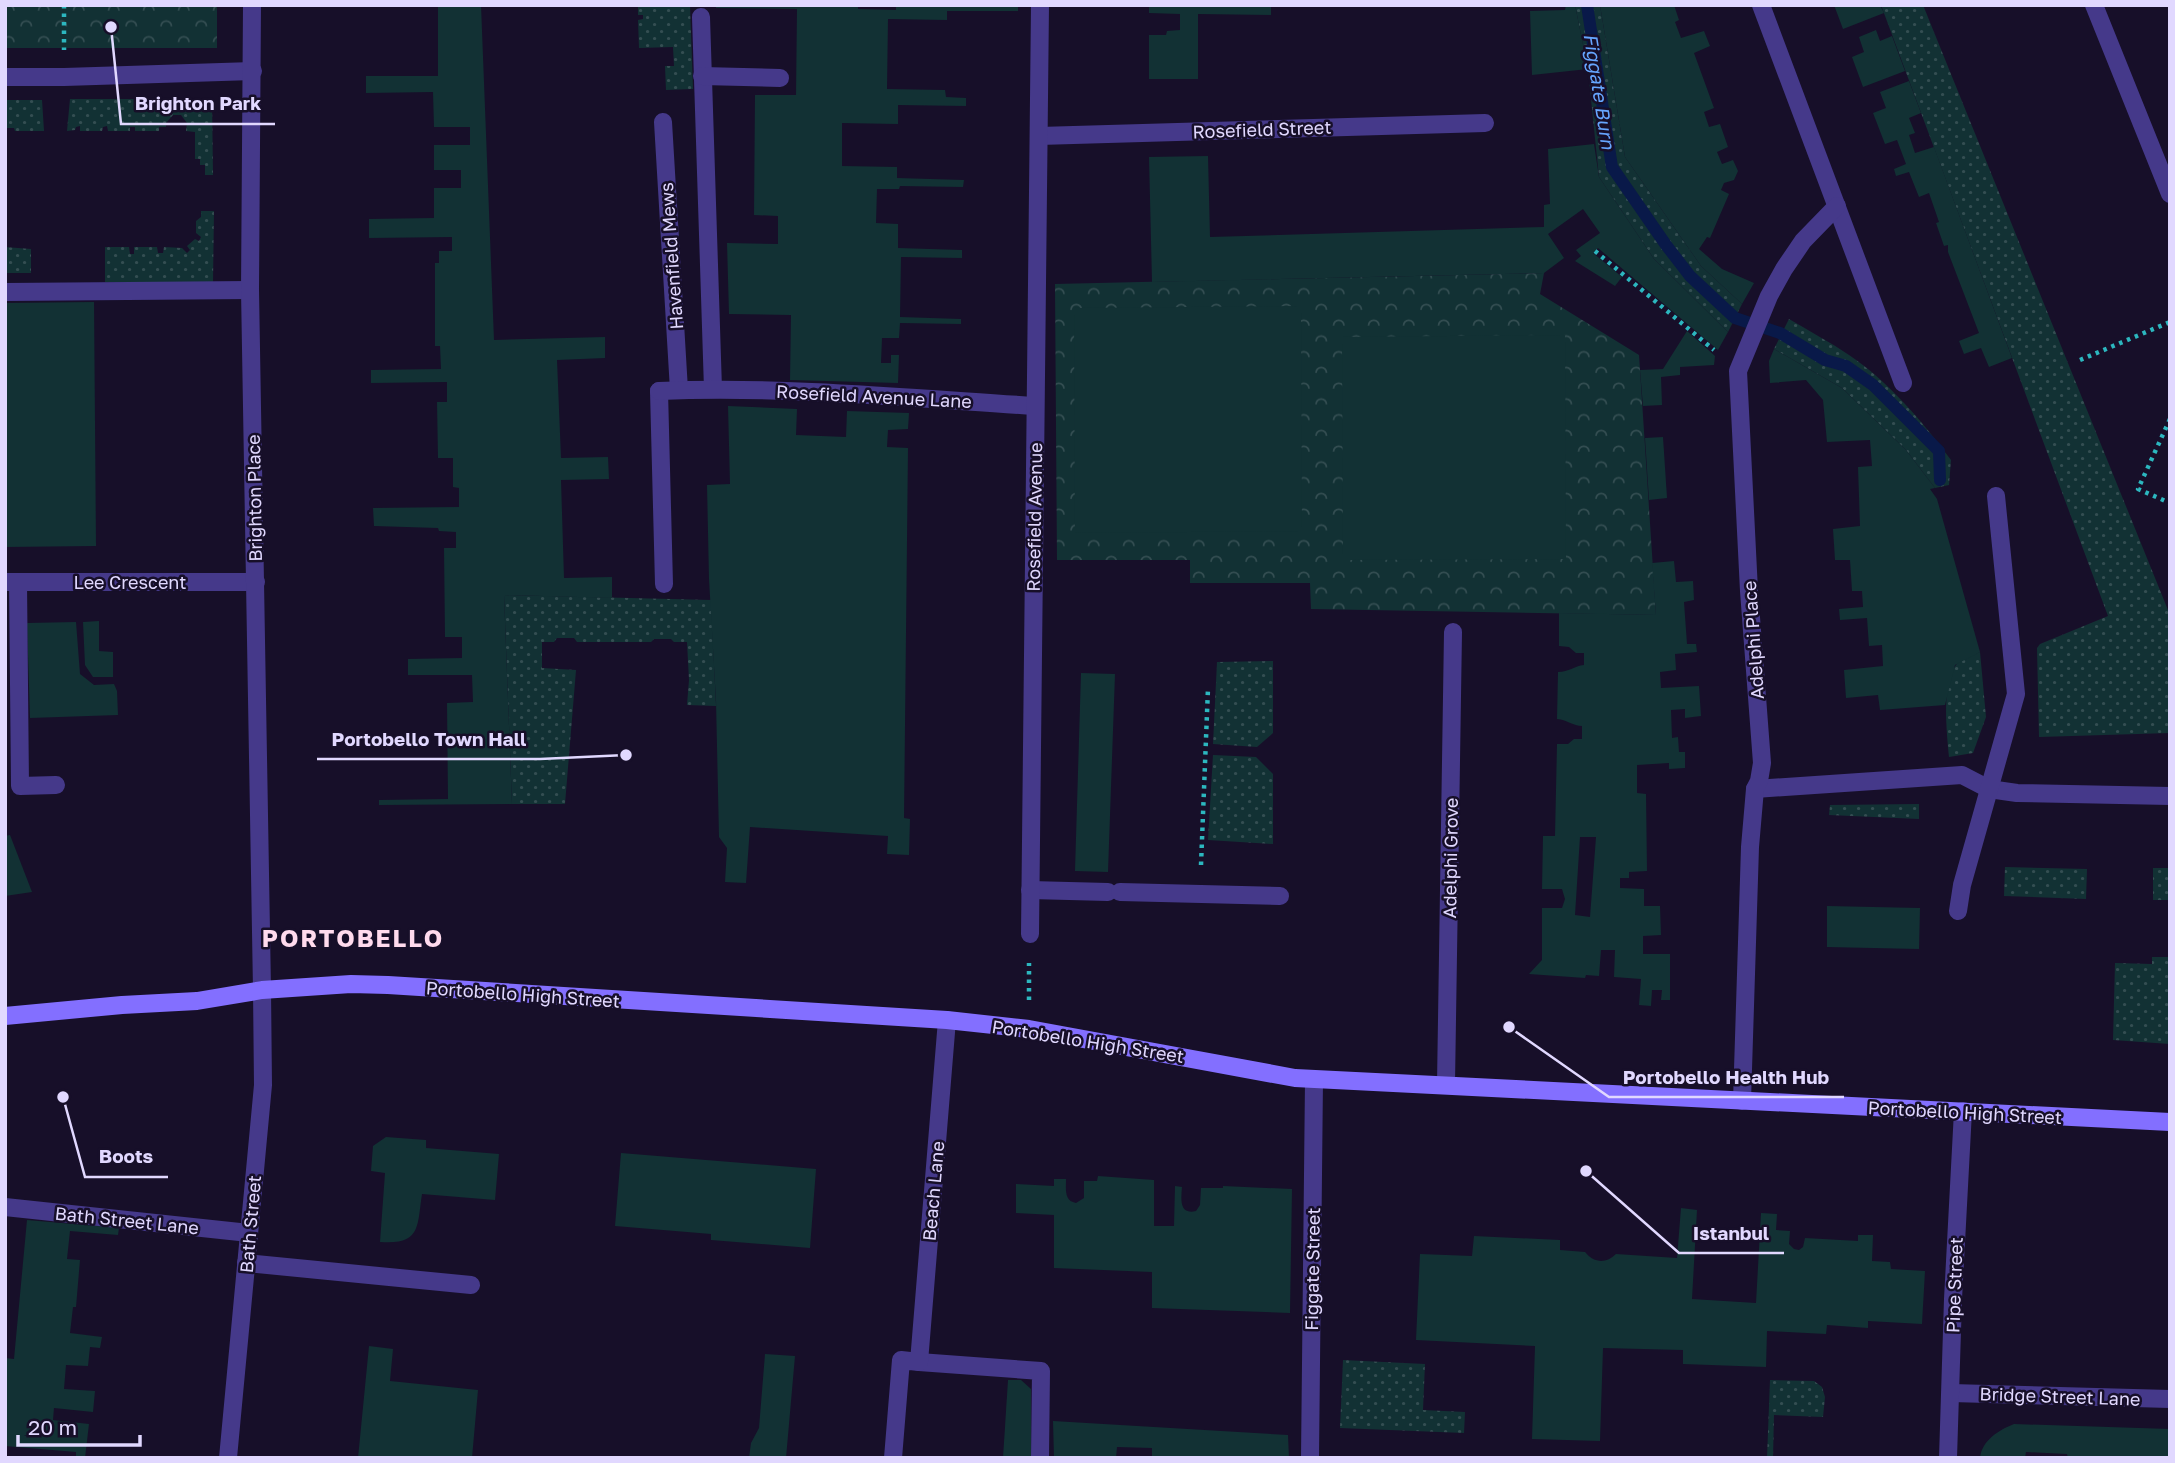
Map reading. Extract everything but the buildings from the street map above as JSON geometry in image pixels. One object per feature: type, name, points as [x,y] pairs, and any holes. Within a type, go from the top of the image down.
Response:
[{"type":"main road","name":"Portobello High Street","points":[[5,1016],[197,1001],[262,990],[351,984],[388,985],[947,1020],[1028,1029],[1314,1080],[1446,1084],[2170,1122]]},
{"type":"street","name":"Brighton Place","points":[[252,5],[250,290],[262,990]]},
{"type":"street","name":"Rosefield Avenue","points":[[1030,934],[1040,5]]},
{"type":"street","points":[[1761,5],[1903,383]]},
{"type":"street","points":[[2094,5],[2170,194]]},
{"type":"street","points":[[701,17],[713,389]]},
{"type":"street","points":[[5,77],[253,71]]},
{"type":"street","points":[[702,76],[779,78]]},
{"type":"street","name":"Havenfield Mews","points":[[663,122],[679,390]]},
{"type":"street","name":"Rosefield Street","points":[[1039,136],[1485,123]]},
{"type":"street","name":"Adelphi Place","points":[[1742,1101],[1750,847],[1755,789],[1762,763],[1749,591],[1741,364],[1769,296],[1784,269],[1803,241],[1837,206]]},
{"type":"street","points":[[5,292],[250,290]]},
{"type":"street","name":"Rosefield Avenue Lane","points":[[664,584],[659,391],[713,389],[831,393],[1035,406]]},
{"type":"street","points":[[1958,911],[1962,884],[2016,694],[1996,496]]},
{"type":"street","points":[[11,582],[20,786],[57,785]]},
{"type":"street","name":"Lee Crescent","points":[[11,582],[256,582]]},
{"type":"street","name":"Adelphi Grove","points":[[1446,1084],[1453,632]]},
{"type":"street","points":[[1755,789],[1962,775],[1989,789],[2017,793],[2170,796]]},
{"type":"street","points":[[1030,890],[1280,896]]},
{"type":"street","name":"Bath Street","points":[[228,1458],[263,1085],[262,990]]},
{"type":"street","name":"Beach Lane","points":[[893,1458],[910,1361],[947,1020]]},
{"type":"street","name":"Figgate Street","points":[[1310,1458],[1314,1080]]},
{"type":"street","name":"Pipe Street","points":[[1948,1458],[1963,1111]]},
{"type":"street","name":"Bath Street Lane","points":[[5,1207],[249,1233]]},
{"type":"street","points":[[246,1263],[471,1285]]},
{"type":"street","points":[[910,1361],[1041,1371],[1040,1458]]},
{"type":"street","name":"Bridge Street Lane","points":[[1951,1393],[2170,1399]]},
{"type":"path","points":[[64,5],[64,77]]},
{"type":"path","points":[[1595,251],[1741,364]]},
{"type":"path","points":[[2080,360],[2170,322]]},
{"type":"path","points":[[2170,419],[2138,489],[2170,503]]},
{"type":"path","points":[[1200,893],[1208,688]]},
{"type":"path","points":[[1028,1029],[1030,934]]},
{"type":"green space","points":[[5,5],[217,5],[217,48],[5,48]]},
{"type":"green space","points":[[438,5],[481,5],[494,340],[605,337],[605,358],[557,360],[561,458],[608,457],[609,479],[561,480],[564,578],[612,577],[612,598],[504,595],[512,804],[379,805],[379,800],[448,799],[447,703],[473,702],[472,675],[408,675],[408,659],[462,658],[462,637],[445,637],[444,548],[456,548],[456,532],[439,531],[438,528],[374,526],[373,508],[459,507],[459,488],[453,487],[453,458],[438,458],[437,402],[447,402],[447,382],[371,383],[371,370],[441,369],[440,346],[435,346],[435,263],[439,263],[439,251],[452,251],[452,237],[369,238],[369,219],[434,218],[434,188],[461,188],[461,170],[434,170],[434,145],[470,145],[470,127],[434,127],[433,92],[366,93],[366,76],[438,76]]},
{"type":"green space","points":[[638,5],[690,5],[693,89],[666,90],[665,66],[674,66],[673,47],[639,48],[638,20],[643,19],[643,15],[638,15]]},
{"type":"green space","points":[[716,5],[858,5],[858,9],[896,10],[896,5],[1018,5],[1018,11],[947,11],[947,20],[888,19],[887,89],[945,90],[946,97],[966,98],[966,106],[898,105],[898,124],[842,123],[842,166],[897,167],[897,178],[964,180],[963,187],[900,186],[899,189],[877,189],[876,223],[898,224],[898,248],[962,250],[962,258],[901,257],[900,317],[961,319],[961,324],[900,323],[899,338],[882,338],[881,363],[891,363],[891,355],[899,355],[898,383],[790,380],[791,315],[729,314],[727,243],[778,244],[778,216],[754,215],[755,95],[796,95],[797,9],[716,8]]},
{"type":"green space","points":[[1149,5],[1271,5],[1271,15],[1198,14],[1198,79],[1149,79],[1149,35],[1166,35],[1167,31],[1180,30],[1180,14],[1149,13]]},
{"type":"green space","points":[[1566,5],[1575,5],[1588,69],[1532,75],[1530,11],[1565,10]]},
{"type":"green space","points":[[1575,5],[1600,5],[1625,157],[1701,266],[1742,304],[1728,332],[1654,259],[1599,177],[1588,70]]},
{"type":"green space","points":[[1600,5],[1674,5],[1679,20],[1675,22],[1681,38],[1704,31],[1710,46],[1694,53],[1714,108],[1704,112],[1709,127],[1720,124],[1728,147],[1717,152],[1722,164],[1733,160],[1738,171],[1734,180],[1724,183],[1721,190],[1729,194],[1710,238],[1707,237],[1699,249],[1722,269],[1754,283],[1742,304],[1701,266],[1625,157]]},
{"type":"green space","points":[[1834,5],[1880,5],[1884,13],[1843,29]]},
{"type":"green space","points":[[1881,5],[1923,5],[2170,615],[2170,733],[2039,737],[2037,648],[2040,644],[2108,616]]},
{"type":"green space","points":[[1876,30],[1880,41],[1892,36],[1905,71],[1863,87],[1852,57],[1864,52],[1859,37]]},
{"type":"green space","points":[[1909,81],[1921,113],[1909,118],[1915,133],[1909,135],[1915,153],[1934,147],[2012,358],[1989,367],[1981,348],[1964,354],[1959,341],[1979,333],[1948,252],[1948,245],[1944,246],[1929,193],[1919,197],[1909,172],[1896,176],[1894,169],[1906,164],[1897,140],[1885,144],[1873,113],[1886,108],[1880,92]]},
{"type":"green space","points":[[70,99],[212,99],[213,175],[205,175],[205,165],[200,165],[200,159],[195,159],[195,132],[186,131],[187,123],[181,115],[173,115],[166,127],[159,127],[159,131],[135,131],[135,127],[130,127],[130,131],[108,131],[107,126],[103,127],[102,131],[80,131],[80,126],[67,131]]},
{"type":"green space","points":[[5,100],[42,100],[44,131],[15,131],[14,128],[6,128]]},
{"type":"green space","points":[[1594,144],[1599,177],[1654,259],[1728,332],[1718,350],[1598,248],[1593,253],[1622,277],[1615,286],[1575,261],[1581,256],[1576,250],[1600,233],[1583,209],[1548,234],[1564,258],[1544,273],[1152,282],[1149,157],[1208,156],[1210,237],[1544,227],[1544,205],[1550,204],[1548,149]]},
{"type":"green space","points":[[201,211],[214,211],[213,282],[105,282],[105,247],[129,247],[130,254],[134,254],[134,247],[157,247],[158,253],[163,253],[164,247],[182,248],[187,253],[190,250],[187,246],[195,239],[199,241],[201,237],[196,233],[196,221],[201,217]]},
{"type":"green space","points":[[5,247],[31,249],[31,273],[5,273]]},
{"type":"green space","points":[[1544,273],[1540,294],[1639,355],[1656,615],[1311,609],[1310,583],[1190,583],[1190,560],[1057,560],[1055,284]]},
{"type":"green space","points":[[94,302],[96,546],[5,547],[5,303]]},
{"type":"green space","points":[[1301,306],[1302,531],[1075,533],[1074,308]]},
{"type":"green space","points":[[1789,319],[1863,365],[1904,403],[1951,460],[1949,485],[1935,488],[1906,450],[1842,388],[1774,349]]},
{"type":"green space","points":[[1687,331],[1715,356],[1714,365],[1680,367],[1680,375],[1661,377],[1662,405],[1643,406],[1640,370],[1663,369]]},
{"type":"green space","points":[[1565,335],[1566,559],[1343,560],[1342,337]]},
{"type":"green space","points":[[1774,349],[1842,388],[1906,450],[1935,488],[1930,489],[1937,499],[1980,652],[1955,665],[1945,705],[1880,710],[1878,695],[1846,698],[1844,670],[1883,666],[1882,645],[1869,646],[1867,618],[1840,620],[1839,609],[1863,607],[1862,591],[1852,591],[1850,560],[1835,560],[1833,529],[1860,526],[1858,467],[1872,466],[1870,440],[1827,442],[1823,400],[1806,380],[1770,383],[1769,361]]},
{"type":"green space","points":[[728,406],[797,409],[796,435],[846,437],[847,411],[909,413],[908,429],[888,430],[887,447],[908,448],[904,818],[910,819],[909,855],[887,854],[888,836],[750,827],[746,883],[725,882],[727,848],[719,837],[707,485],[730,484]]},
{"type":"green space","points":[[1663,437],[1667,498],[1649,500],[1645,438]]},
{"type":"green space","points":[[1674,561],[1676,582],[1693,581],[1694,600],[1684,602],[1687,644],[1696,644],[1697,652],[1675,654],[1676,670],[1660,672],[1661,688],[1699,686],[1701,716],[1685,718],[1685,709],[1671,710],[1672,738],[1678,737],[1679,752],[1685,752],[1685,768],[1669,769],[1669,763],[1637,765],[1637,793],[1646,794],[1647,871],[1629,872],[1629,878],[1620,878],[1620,888],[1644,889],[1644,906],[1660,906],[1661,935],[1643,936],[1643,954],[1670,954],[1670,1000],[1661,1000],[1662,990],[1652,990],[1651,1006],[1639,1005],[1641,979],[1614,977],[1615,950],[1601,950],[1599,976],[1586,975],[1585,978],[1529,974],[1542,960],[1542,908],[1562,908],[1565,899],[1562,889],[1542,889],[1543,836],[1555,836],[1557,744],[1568,744],[1574,739],[1582,739],[1582,726],[1557,719],[1558,672],[1584,665],[1584,653],[1576,653],[1569,647],[1559,646],[1559,613],[1656,615],[1652,563]],"holes":[[[1580,837],[1596,837],[1590,917],[1575,915]]]},
{"type":"green space","points":[[504,595],[711,600],[716,706],[687,705],[687,642],[654,639],[651,642],[577,642],[574,638],[557,638],[554,642],[542,642],[542,668],[576,670],[565,804],[512,804]]},
{"type":"green space","points":[[99,621],[99,651],[113,652],[113,677],[93,677],[85,665],[83,622]]},
{"type":"green space","points":[[76,622],[80,674],[94,685],[114,684],[118,715],[30,718],[27,623]]},
{"type":"green space","points":[[1980,652],[1986,717],[1973,753],[1949,757],[1946,709],[1951,673],[1961,660]]},
{"type":"green space","points":[[1273,661],[1273,733],[1257,747],[1213,744],[1217,662]]},
{"type":"green space","points":[[1081,673],[1115,674],[1108,872],[1075,871]]},
{"type":"green space","points":[[1213,755],[1256,757],[1273,774],[1273,844],[1208,840]]},
{"type":"green space","points":[[1919,804],[1919,819],[1829,815],[1830,805]]},
{"type":"green space","points":[[10,835],[32,892],[5,896],[5,836]]},
{"type":"green space","points":[[2005,867],[2087,869],[2086,899],[2004,896]]},
{"type":"green space","points":[[2153,868],[2170,868],[2170,900],[2153,900]]},
{"type":"green space","points":[[1827,906],[1920,908],[1919,949],[1827,947]]},
{"type":"green space","points":[[2152,957],[2170,957],[2170,1044],[2113,1040],[2115,963],[2152,964]]},
{"type":"green space","points":[[386,1137],[426,1140],[426,1148],[499,1154],[495,1200],[422,1194],[417,1224],[410,1237],[393,1242],[380,1242],[385,1173],[371,1171],[373,1146]]},
{"type":"green space","points":[[621,1153],[816,1169],[810,1248],[711,1240],[711,1234],[615,1226]]},
{"type":"green space","points":[[1098,1176],[1154,1180],[1154,1226],[1174,1226],[1175,1186],[1182,1187],[1182,1205],[1190,1212],[1196,1211],[1200,1205],[1201,1188],[1223,1186],[1292,1189],[1290,1313],[1152,1308],[1152,1272],[1054,1268],[1054,1215],[1016,1213],[1016,1184],[1054,1186],[1054,1179],[1066,1179],[1069,1200],[1076,1203],[1084,1198],[1084,1181],[1097,1181]]},
{"type":"green space","points":[[1681,1208],[1697,1210],[1692,1299],[1756,1303],[1761,1213],[1777,1214],[1776,1230],[1790,1231],[1789,1244],[1794,1249],[1803,1247],[1805,1238],[1858,1241],[1858,1235],[1873,1235],[1872,1261],[1890,1262],[1891,1269],[1925,1271],[1922,1324],[1868,1321],[1868,1328],[1827,1325],[1826,1334],[1767,1331],[1766,1367],[1683,1364],[1683,1350],[1603,1348],[1600,1441],[1532,1439],[1535,1346],[1416,1340],[1420,1254],[1472,1256],[1474,1236],[1560,1240],[1560,1250],[1585,1252],[1600,1261],[1616,1254],[1677,1258]]},
{"type":"green space","points":[[27,1220],[119,1228],[118,1235],[70,1231],[67,1259],[80,1260],[76,1307],[73,1307],[70,1333],[102,1337],[100,1348],[90,1347],[88,1366],[66,1365],[64,1389],[95,1391],[93,1412],[54,1408],[53,1420],[89,1424],[85,1458],[76,1458],[76,1452],[5,1446],[5,1358],[14,1359]]},
{"type":"green space","points":[[369,1346],[393,1349],[390,1381],[478,1390],[472,1458],[358,1458]]},
{"type":"green space","points":[[765,1354],[795,1356],[786,1458],[749,1458],[751,1443],[759,1428]]},
{"type":"green space","points":[[1343,1360],[1425,1364],[1423,1410],[1465,1412],[1464,1433],[1340,1428]]},
{"type":"green space","points":[[1008,1380],[1021,1380],[1031,1389],[1031,1458],[1003,1458]]},
{"type":"green space","points":[[1770,1380],[1814,1381],[1822,1387],[1825,1397],[1823,1417],[1774,1415],[1773,1458],[1767,1458]]},
{"type":"green space","points":[[1053,1421],[1288,1435],[1289,1458],[1152,1458],[1152,1448],[1117,1447],[1116,1458],[1054,1458]]},
{"type":"green space","points":[[2014,1424],[2170,1429],[2170,1458],[2068,1458],[2067,1454],[2026,1452],[2025,1458],[1980,1458],[1988,1441]]},
{"type":"waterway","name":"Figgate Burn","points":[[1587,5],[1612,167],[1666,245],[1690,276],[1735,318],[1780,333],[1825,360],[1846,366],[1873,385],[1939,451],[1940,480]]},
{"type":"place","name":"Brighton Park","points":[[111,27]]},
{"type":"place","name":"Portobello Town Hall","points":[[626,755]]},
{"type":"place","name":"Portobello Health Hub","points":[[1509,1027]]},
{"type":"place","name":"Boots","points":[[63,1097]]},
{"type":"place","name":"Istanbul","points":[[1586,1171]]},
{"type":"district","name":"PORTOBELLO","points":[[353,937]]}]
